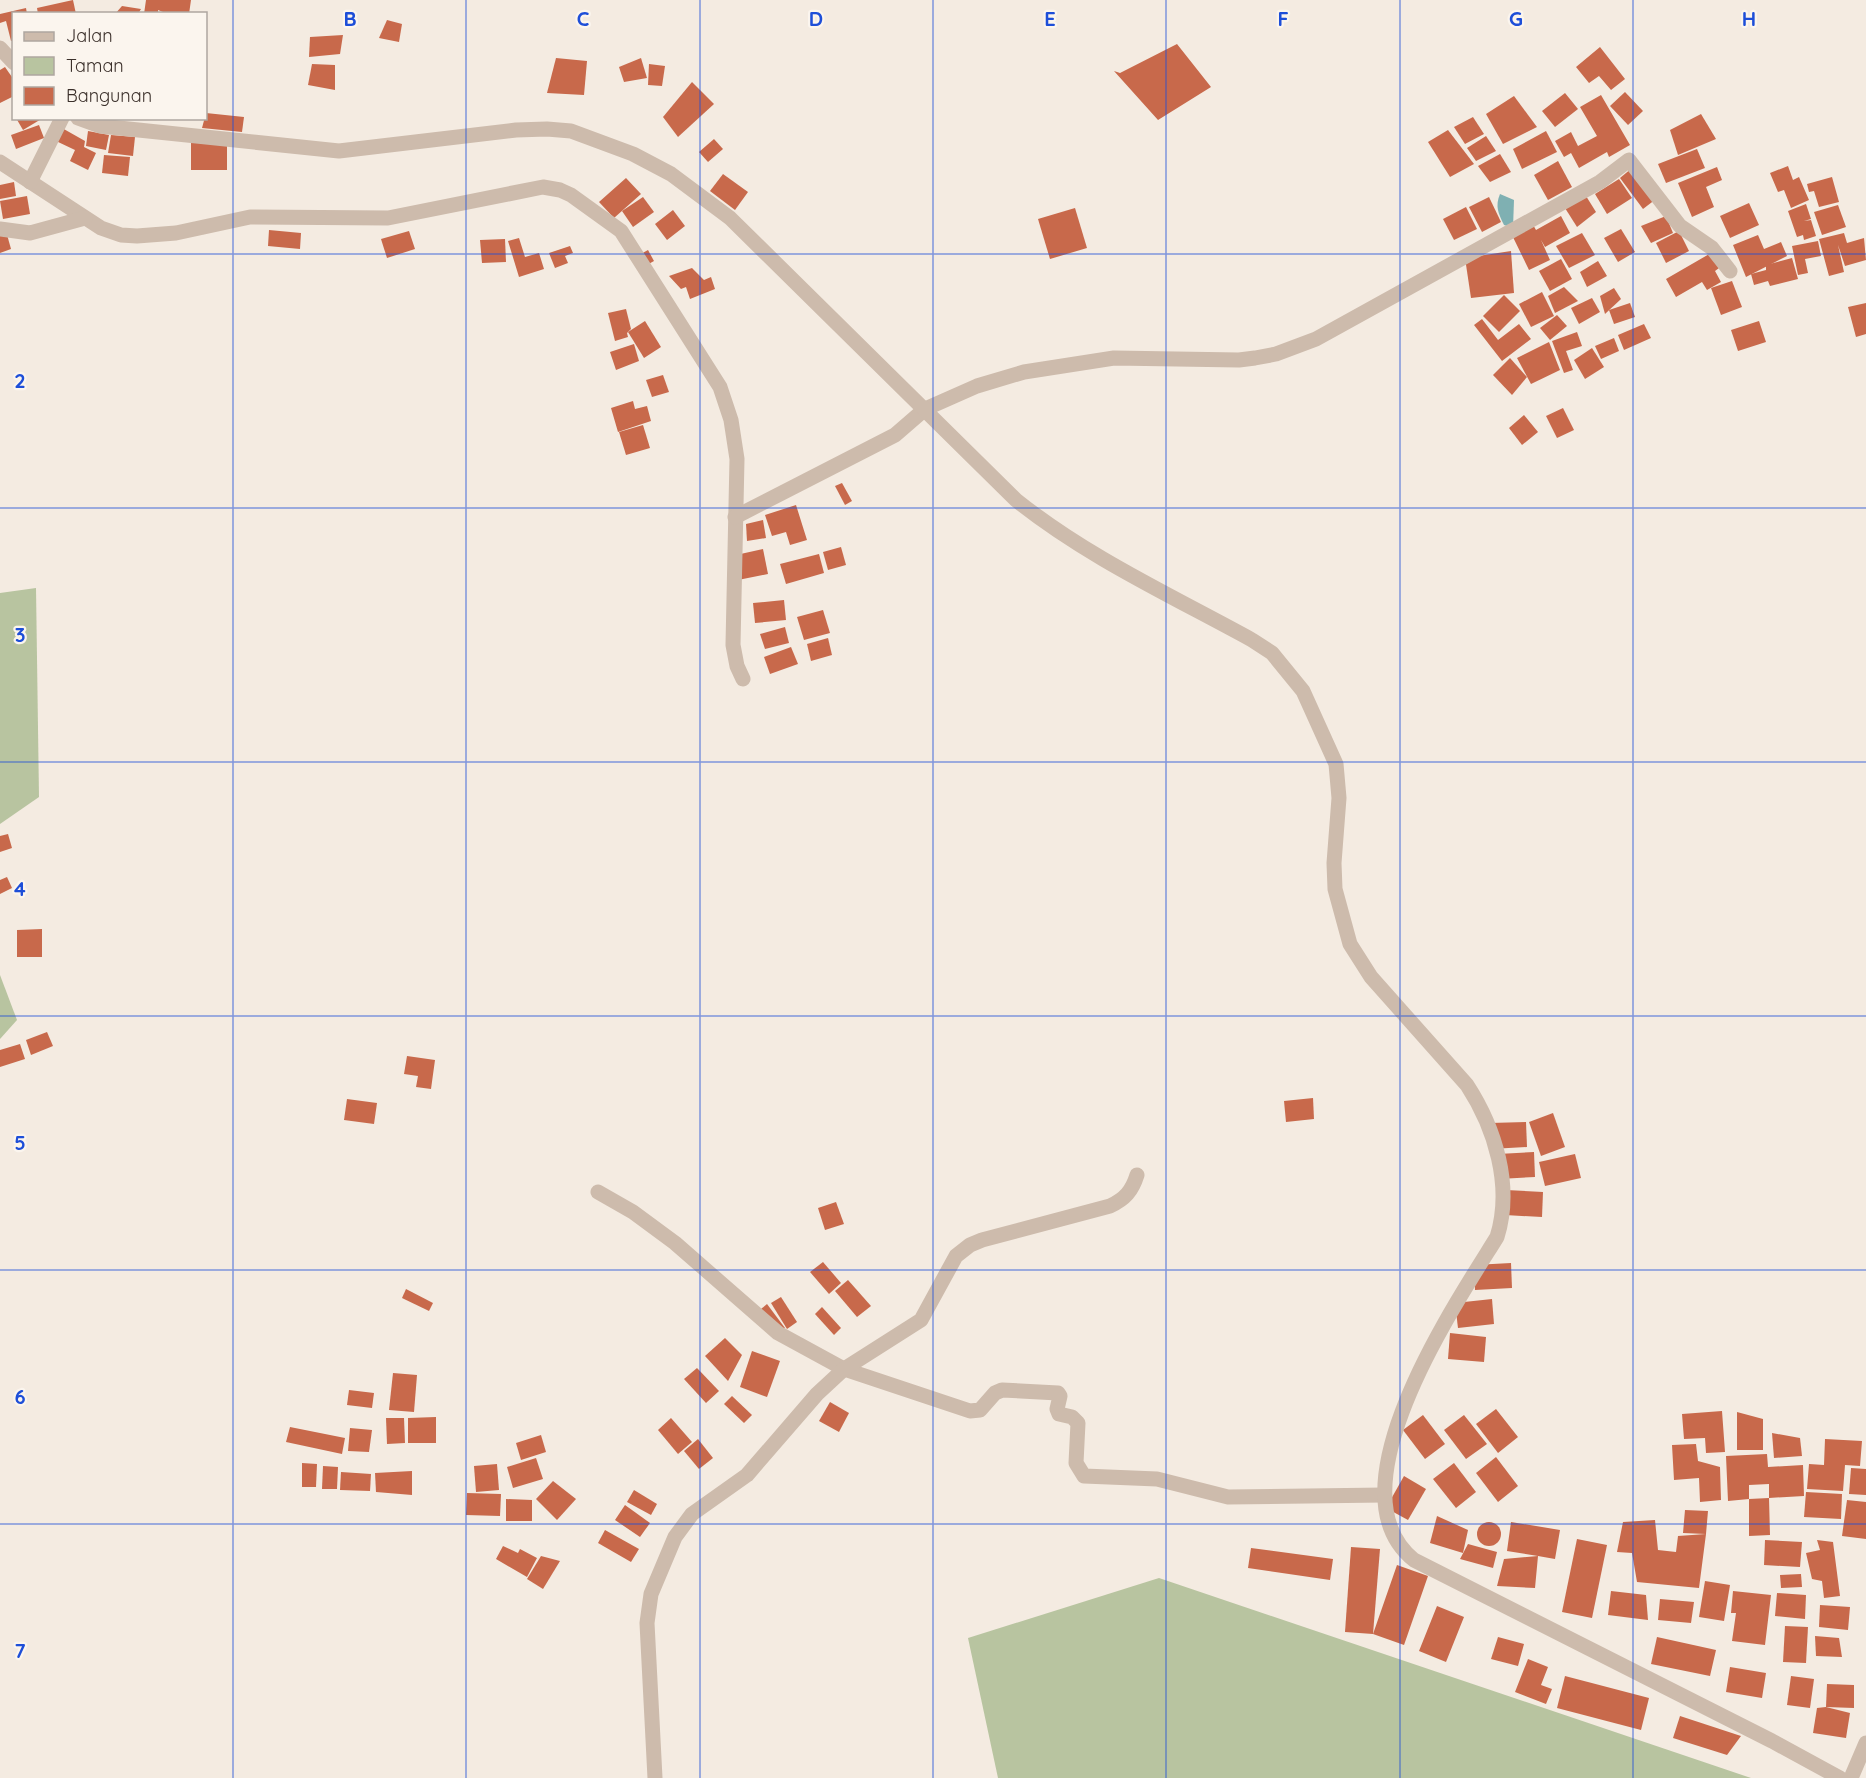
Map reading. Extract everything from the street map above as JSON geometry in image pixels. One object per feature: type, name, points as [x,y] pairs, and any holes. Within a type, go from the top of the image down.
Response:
[{"type":"street","points":[[0,48],[12,61]]},
{"type":"street","points":[[30,182],[61,120]]},
{"type":"street","points":[[84,120],[100,126],[314,150],[357,151],[516,130],[547,129],[595,139],[662,169],[705,197],[730,218],[1016,500],[1057,532],[1272,653],[1303,691],[1329,744],[1339,784],[1334,863],[1335,889],[1350,944],[1371,977],[1467,1085],[1478,1102],[1493,1136],[1502,1182],[1501,1223],[1497,1237],[1425,1357],[1389,1454],[1384,1496],[1393,1536],[1404,1552],[1414,1560],[1772,1741],[1840,1778]]},
{"type":"street","points":[[735,517],[895,435],[925,409],[977,386],[1059,364],[1114,358],[1239,360],[1294,348],[1327,333],[1600,182],[1629,160],[1680,226],[1713,248],[1730,271]]},
{"type":"street","points":[[0,162],[86,219],[110,232],[146,235],[260,216],[388,218],[532,188],[560,190],[621,231],[720,387],[737,447],[734,645],[737,666],[743,679]]},
{"type":"street","points":[[0,229],[30,233],[86,219]]},
{"type":"street","points":[[655,1778],[647,1623],[651,1594],[675,1536],[692,1514],[747,1475],[817,1394],[844,1369],[921,1320],[951,1263],[970,1245],[1110,1206],[1125,1197],[1132,1189],[1137,1175]]},
{"type":"street","points":[[598,1192],[633,1212],[675,1243],[778,1333],[844,1369],[970,1411],[980,1410],[998,1390],[1058,1393],[1060,1396],[1057,1409],[1059,1414],[1072,1417],[1078,1423],[1077,1468],[1084,1476],[1157,1479],[1228,1497],[1384,1496]]},
{"type":"street","points":[[1851,1778],[1866,1743]]},
{"type":"green space","points":[[36,588],[39,797],[0,824],[0,593]]},
{"type":"green space","points":[[0,975],[17,1020],[0,1039]]},
{"type":"green space","points":[[1159,1578],[1751,1778],[998,1778],[968,1638]]},
{"type":"water","points":[[1500,194],[1514,200],[1513,228],[1504,225],[1500,217],[1497,206]]},
{"type":"building","points":[[73,0],[76,12],[38,12],[37,8]]},
{"type":"building","points":[[146,0],[191,0],[189,12],[158,10],[158,12],[144,12]]},
{"type":"building","points":[[122,6],[141,9],[139,12],[117,12]]},
{"type":"building","points":[[26,8],[27,12],[12,12],[12,41],[6,21],[0,23],[0,14]]},
{"type":"building","points":[[387,20],[402,24],[399,42],[379,38]]},
{"type":"building","points":[[343,35],[340,54],[309,57],[310,37]]},
{"type":"building","points":[[1177,44],[1211,87],[1158,120],[1114,71],[1120,73]]},
{"type":"building","points":[[1600,47],[1625,79],[1611,90],[1599,76],[1589,83],[1576,67]]},
{"type":"building","points":[[556,58],[587,61],[584,95],[547,93]]},
{"type":"building","points":[[641,58],[647,78],[624,82],[619,67]]},
{"type":"building","points":[[312,64],[335,65],[335,90],[308,85]]},
{"type":"building","points":[[649,64],[665,66],[662,86],[648,85]]},
{"type":"building","points":[[5,67],[12,77],[12,97],[0,103],[0,70]]},
{"type":"building","points":[[692,82],[714,104],[678,137],[663,117]]},
{"type":"building","points":[[1625,92],[1643,111],[1628,125],[1610,106]]},
{"type":"building","points":[[1565,93],[1578,109],[1555,127],[1542,111]]},
{"type":"building","points":[[1601,95],[1630,145],[1609,157],[1607,152],[1579,168],[1571,153],[1564,157],[1555,141],[1571,132],[1578,146],[1597,136],[1580,107]]},
{"type":"building","points":[[1514,96],[1537,127],[1503,144],[1486,114]]},
{"type":"building","points":[[207,113],[244,117],[242,132],[202,128],[204,120],[207,120]]},
{"type":"building","points":[[1701,114],[1716,139],[1678,155],[1670,130]]},
{"type":"building","points":[[1473,117],[1484,134],[1465,144],[1454,127]]},
{"type":"building","points":[[17,120],[40,120],[23,130]]},
{"type":"building","points":[[39,125],[44,138],[16,149],[11,135]]},
{"type":"building","points":[[62,128],[85,141],[84,147],[96,153],[88,170],[70,161],[75,150],[56,141]]},
{"type":"building","points":[[1448,130],[1474,164],[1450,177],[1428,142]]},
{"type":"building","points":[[88,131],[109,135],[106,150],[86,146]]},
{"type":"building","points":[[1546,131],[1557,152],[1522,169],[1513,149]]},
{"type":"building","points":[[111,135],[135,137],[133,156],[108,153]]},
{"type":"building","points":[[1486,136],[1496,151],[1476,161],[1467,148]]},
{"type":"building","points":[[714,139],[723,149],[708,162],[699,152]]},
{"type":"building","points":[[191,143],[227,143],[227,170],[191,170]]},
{"type":"building","points":[[1697,149],[1705,168],[1666,183],[1658,164]]},
{"type":"building","points":[[1500,154],[1511,172],[1490,182],[1478,166]]},
{"type":"building","points":[[104,155],[130,157],[128,176],[102,173]]},
{"type":"building","points":[[1558,161],[1572,187],[1548,200],[1534,175]]},
{"type":"building","points":[[1788,166],[1793,180],[1799,177],[1809,200],[1791,208],[1784,190],[1778,192],[1770,173]]},
{"type":"building","points":[[1717,167],[1722,180],[1706,187],[1714,207],[1692,217],[1678,183]]},
{"type":"building","points":[[1632,168],[1656,199],[1643,209],[1620,178]]},
{"type":"building","points":[[723,174],[748,192],[735,210],[710,191]]},
{"type":"building","points":[[1832,177],[1839,202],[1819,207],[1814,191],[1809,192],[1807,184]]},
{"type":"building","points":[[626,178],[641,194],[614,218],[599,202]]},
{"type":"building","points":[[1619,179],[1632,198],[1607,214],[1595,194]]},
{"type":"building","points":[[14,182],[16,196],[0,199],[0,185]]},
{"type":"building","points":[[27,196],[30,214],[3,219],[0,201]]},
{"type":"building","points":[[1586,196],[1596,212],[1577,227],[1565,208]]},
{"type":"building","points":[[643,197],[654,212],[633,227],[622,211]]},
{"type":"building","points":[[1489,197],[1501,222],[1482,232],[1469,207]]},
{"type":"building","points":[[1749,203],[1759,225],[1730,238],[1720,216]]},
{"type":"building","points":[[1806,204],[1811,219],[1804,221],[1811,220],[1816,236],[1804,240],[1803,235],[1797,237],[1788,211]]},
{"type":"building","points":[[1838,205],[1846,227],[1822,235],[1814,212]]},
{"type":"building","points":[[1466,207],[1477,229],[1454,240],[1443,219]]},
{"type":"building","points":[[1075,208],[1087,248],[1050,259],[1038,219]]},
{"type":"building","points":[[673,210],[685,226],[667,240],[655,224]]},
{"type":"building","points":[[1561,216],[1570,233],[1545,247],[1541,240],[1550,260],[1529,270],[1511,233],[1532,223],[1536,230]]},
{"type":"building","points":[[1666,216],[1673,233],[1651,243],[1641,226]]},
{"type":"building","points":[[1621,229],[1635,252],[1618,262],[1604,238]]},
{"type":"building","points":[[269,230],[301,233],[300,249],[268,246]]},
{"type":"building","points":[[6,231],[11,249],[0,253],[0,233]]},
{"type":"building","points":[[409,231],[415,249],[387,258],[381,239]]},
{"type":"building","points":[[1679,231],[1689,251],[1666,263],[1656,243]]},
{"type":"building","points":[[1582,233],[1595,255],[1569,268],[1556,246]]},
{"type":"building","points":[[1844,233],[1847,243],[1864,238],[1866,260],[1845,266],[1838,245],[1844,272],[1829,276],[1819,239]]},
{"type":"building","points":[[1758,235],[1764,249],[1781,242],[1787,256],[1746,277],[1733,245]]},
{"type":"building","points":[[519,238],[525,257],[539,253],[544,269],[519,277],[508,241]]},
{"type":"building","points":[[505,239],[506,262],[482,263],[480,240]]},
{"type":"building","points":[[1818,241],[1821,256],[1805,259],[1808,273],[1798,275],[1792,246]]},
{"type":"building","points":[[570,246],[573,253],[565,256],[568,263],[555,268],[549,253]]},
{"type":"building","points":[[648,250],[654,261],[645,266],[639,255]]},
{"type":"building","points":[[1511,251],[1514,293],[1471,298],[1465,258]]},
{"type":"building","points":[[1711,253],[1719,268],[1715,271],[1721,282],[1707,290],[1702,282],[1676,297],[1666,279]]},
{"type":"building","points":[[1792,258],[1798,279],[1770,286],[1768,281],[1754,285],[1751,274],[1766,270],[1766,265]]},
{"type":"building","points":[[1561,259],[1572,279],[1550,291],[1539,271]]},
{"type":"building","points":[[1598,261],[1607,276],[1587,287],[1580,272]]},
{"type":"building","points":[[692,268],[704,280],[711,277],[715,289],[690,299],[686,287],[681,289],[669,276]]},
{"type":"building","points":[[1732,281],[1742,307],[1721,315],[1711,288]]},
{"type":"building","points":[[1564,287],[1578,301],[1555,313],[1548,296]]},
{"type":"building","points":[[1614,288],[1621,299],[1605,314],[1600,296]]},
{"type":"building","points":[[1542,292],[1554,316],[1531,327],[1519,304]]},
{"type":"building","points":[[1504,295],[1520,311],[1499,332],[1483,316]]},
{"type":"building","points":[[1592,298],[1600,312],[1579,324],[1571,308]]},
{"type":"building","points":[[1630,303],[1635,317],[1614,324],[1609,310]]},
{"type":"building","points":[[1866,303],[1866,334],[1856,337],[1848,307]]},
{"type":"building","points":[[626,309],[631,329],[627,333],[628,337],[615,341],[608,313]]},
{"type":"building","points":[[1557,315],[1567,326],[1550,340],[1540,328]]},
{"type":"building","points":[[1482,319],[1498,340],[1519,324],[1531,339],[1502,361],[1474,325]]},
{"type":"building","points":[[645,321],[661,347],[644,358],[628,332]]},
{"type":"building","points":[[1759,321],[1766,342],[1738,351],[1731,330]]},
{"type":"building","points":[[1644,324],[1651,338],[1624,350],[1618,335]]},
{"type":"building","points":[[1577,332],[1582,346],[1566,351],[1573,370],[1564,373],[1552,341]]},
{"type":"building","points":[[1614,338],[1619,351],[1601,359],[1595,346]]},
{"type":"building","points":[[1549,342],[1560,370],[1531,384],[1517,358]]},
{"type":"building","points":[[634,344],[639,361],[616,370],[610,352]]},
{"type":"building","points":[[1592,348],[1604,367],[1585,379],[1574,360]]},
{"type":"building","points":[[1510,358],[1527,377],[1512,395],[1493,375]]},
{"type":"building","points":[[663,375],[669,392],[652,397],[646,380]]},
{"type":"building","points":[[633,401],[635,409],[647,406],[651,421],[618,432],[611,408]]},
{"type":"building","points":[[1563,408],[1574,430],[1557,438],[1546,416]]},
{"type":"building","points":[[1524,415],[1538,432],[1522,445],[1509,428]]},
{"type":"building","points":[[643,425],[650,448],[626,455],[619,432]]},
{"type":"building","points":[[842,483],[852,501],[845,505],[835,486]]},
{"type":"building","points":[[796,505],[807,540],[790,545],[786,532],[772,536],[765,515]]},
{"type":"building","points":[[763,520],[766,538],[747,541],[746,524]]},
{"type":"building","points":[[841,547],[846,565],[828,570],[823,552]]},
{"type":"building","points":[[763,549],[768,574],[738,580],[736,555]]},
{"type":"building","points":[[819,554],[824,573],[786,584],[780,564]]},
{"type":"building","points":[[784,600],[786,620],[755,623],[753,603]]},
{"type":"building","points":[[823,610],[830,633],[804,640],[797,617]]},
{"type":"building","points":[[785,627],[789,643],[765,649],[760,634]]},
{"type":"building","points":[[828,638],[832,655],[811,661],[807,644]]},
{"type":"building","points":[[791,647],[798,664],[770,674],[764,657]]},
{"type":"building","points":[[8,834],[12,848],[0,852],[0,836]]},
{"type":"building","points":[[7,877],[12,888],[0,894],[0,880]]},
{"type":"building","points":[[42,929],[42,957],[17,957],[17,930]]},
{"type":"building","points":[[47,1032],[53,1046],[31,1055],[26,1040]]},
{"type":"building","points":[[20,1044],[25,1059],[0,1067],[0,1050]]},
{"type":"building","points":[[407,1056],[435,1060],[431,1089],[416,1087],[418,1076],[404,1074]]},
{"type":"building","points":[[1313,1098],[1314,1119],[1286,1122],[1284,1101]]},
{"type":"building","points":[[347,1099],[377,1103],[374,1124],[344,1120]]},
{"type":"building","points":[[1553,1113],[1565,1147],[1541,1156],[1529,1122]]},
{"type":"building","points":[[1526,1122],[1527,1147],[1491,1149],[1490,1123]]},
{"type":"building","points":[[1534,1152],[1535,1177],[1499,1179],[1498,1154]]},
{"type":"building","points":[[1575,1154],[1581,1178],[1545,1186],[1539,1162]]},
{"type":"building","points":[[1506,1190],[1543,1192],[1542,1217],[1505,1215]]},
{"type":"building","points":[[836,1202],[844,1224],[825,1230],[818,1208]]},
{"type":"building","points":[[823,1262],[841,1283],[829,1294],[810,1272]]},
{"type":"building","points":[[1511,1263],[1512,1288],[1475,1290],[1474,1265]]},
{"type":"building","points":[[848,1280],[871,1306],[857,1317],[835,1291]]},
{"type":"building","points":[[406,1289],[433,1303],[429,1311],[402,1298]]},
{"type":"building","points":[[781,1297],[797,1322],[787,1329],[771,1303]]},
{"type":"building","points":[[1492,1299],[1494,1324],[1458,1328],[1455,1303]]},
{"type":"building","points":[[767,1304],[785,1328],[779,1333],[761,1309]]},
{"type":"building","points":[[822,1307],[841,1328],[834,1335],[815,1314]]},
{"type":"building","points":[[1450,1333],[1486,1337],[1484,1362],[1448,1359]]},
{"type":"building","points":[[725,1338],[742,1355],[728,1381],[705,1356]]},
{"type":"building","points":[[752,1351],[780,1361],[767,1397],[740,1387]]},
{"type":"building","points":[[697,1368],[719,1391],[706,1403],[684,1379]]},
{"type":"building","points":[[393,1373],[417,1375],[414,1412],[389,1410]]},
{"type":"building","points":[[349,1390],[374,1393],[372,1408],[347,1405]]},
{"type":"building","points":[[732,1396],[752,1415],[744,1423],[724,1404]]},
{"type":"building","points":[[830,1402],[849,1413],[839,1432],[819,1421]]},
{"type":"building","points":[[1496,1409],[1518,1437],[1498,1453],[1476,1424]]},
{"type":"building","points":[[1722,1411],[1725,1452],[1706,1453],[1705,1438],[1684,1439],[1682,1414]]},
{"type":"building","points":[[1737,1412],[1763,1419],[1763,1450],[1737,1450]]},
{"type":"building","points":[[1423,1415],[1445,1444],[1425,1459],[1403,1430]]},
{"type":"building","points":[[1464,1415],[1487,1444],[1466,1459],[1444,1430]]},
{"type":"building","points":[[436,1417],[436,1443],[408,1443],[408,1418]]},
{"type":"building","points":[[386,1418],[404,1418],[405,1443],[387,1444]]},
{"type":"building","points":[[671,1418],[692,1442],[678,1454],[658,1430]]},
{"type":"building","points":[[290,1427],[345,1438],[342,1454],[286,1442]]},
{"type":"building","points":[[350,1428],[372,1430],[369,1452],[348,1451]]},
{"type":"building","points":[[1772,1433],[1800,1438],[1802,1456],[1774,1458]]},
{"type":"building","points":[[541,1435],[546,1452],[521,1460],[516,1443]]},
{"type":"building","points":[[698,1439],[713,1458],[699,1469],[684,1451]]},
{"type":"building","points":[[1825,1439],[1862,1441],[1860,1466],[1845,1465],[1843,1491],[1807,1489],[1809,1464],[1824,1465]]},
{"type":"building","points":[[1696,1444],[1698,1461],[1720,1467],[1721,1500],[1700,1502],[1699,1478],[1674,1480],[1672,1445]]},
{"type":"building","points":[[1767,1454],[1768,1467],[1803,1465],[1804,1496],[1769,1498],[1769,1484],[1749,1485],[1749,1499],[1728,1501],[1726,1456]]},
{"type":"building","points":[[1496,1457],[1518,1486],[1498,1502],[1476,1473]]},
{"type":"building","points":[[536,1458],[543,1479],[513,1488],[507,1467]]},
{"type":"building","points":[[302,1463],[317,1464],[316,1487],[302,1487]]},
{"type":"building","points":[[1454,1463],[1476,1492],[1456,1508],[1433,1479]]},
{"type":"building","points":[[497,1464],[499,1490],[476,1492],[474,1466]]},
{"type":"building","points":[[323,1466],[338,1467],[337,1489],[322,1489]]},
{"type":"building","points":[[1851,1468],[1866,1469],[1866,1495],[1849,1494]]},
{"type":"building","points":[[412,1471],[412,1495],[376,1492],[375,1473]]},
{"type":"building","points":[[341,1472],[371,1474],[370,1491],[340,1490]]},
{"type":"building","points":[[1404,1476],[1426,1489],[1408,1520],[1386,1508]]},
{"type":"building","points":[[553,1481],[576,1499],[557,1520],[536,1499]]},
{"type":"building","points":[[634,1490],[657,1504],[651,1515],[627,1502]]},
{"type":"building","points":[[1806,1492],[1842,1494],[1841,1519],[1804,1517]]},
{"type":"building","points":[[467,1493],[501,1494],[500,1516],[466,1515]]},
{"type":"building","points":[[1769,1498],[1770,1535],[1749,1536],[1749,1499]]},
{"type":"building","points":[[506,1499],[532,1500],[532,1521],[506,1521]]},
{"type":"building","points":[[1847,1500],[1866,1502],[1866,1539],[1842,1536]]},
{"type":"building","points":[[625,1505],[650,1523],[640,1537],[615,1520]]},
{"type":"building","points":[[1685,1510],[1708,1511],[1706,1534],[1683,1533]]},
{"type":"building","points":[[1437,1516],[1468,1530],[1463,1553],[1430,1543]]},
{"type":"building","points":[[1655,1520],[1658,1550],[1676,1552],[1678,1536],[1706,1534],[1699,1588],[1637,1582],[1632,1553],[1617,1552],[1623,1522]]},
{"type":"building","points":[[1489,1522],[1494,1523],[1500,1529],[1500,1539],[1494,1545],[1489,1546],[1484,1545],[1478,1539],[1477,1534],[1478,1529],[1484,1523]]},
{"type":"building","points":[[1511,1522],[1560,1530],[1555,1559],[1507,1551]]},
{"type":"building","points":[[605,1530],[639,1549],[631,1562],[598,1543]]},
{"type":"building","points":[[1577,1539],[1607,1545],[1592,1618],[1562,1612]]},
{"type":"building","points":[[1765,1540],[1802,1542],[1800,1567],[1764,1565]]},
{"type":"building","points":[[1817,1540],[1833,1542],[1840,1596],[1824,1598],[1822,1581],[1812,1579],[1806,1553],[1820,1550]]},
{"type":"building","points":[[1468,1544],[1497,1552],[1493,1568],[1460,1559]]},
{"type":"building","points":[[503,1546],[518,1553],[520,1549],[537,1558],[527,1577],[496,1559]]},
{"type":"building","points":[[1351,1547],[1380,1549],[1373,1634],[1345,1632]]},
{"type":"building","points":[[1251,1548],[1333,1559],[1330,1580],[1248,1568]]},
{"type":"building","points":[[541,1556],[560,1561],[543,1589],[527,1579]]},
{"type":"building","points":[[1538,1556],[1535,1588],[1497,1586],[1504,1559]]},
{"type":"building","points":[[1397,1565],[1428,1576],[1404,1645],[1373,1634]]},
{"type":"building","points":[[1801,1574],[1802,1587],[1781,1588],[1780,1575]]},
{"type":"building","points":[[1705,1581],[1730,1585],[1724,1621],[1699,1617]]},
{"type":"building","points":[[1611,1591],[1646,1595],[1648,1620],[1608,1615]]},
{"type":"building","points":[[1733,1591],[1771,1595],[1765,1645],[1732,1641],[1736,1613],[1731,1613]]},
{"type":"building","points":[[1777,1593],[1806,1595],[1805,1619],[1775,1616]]},
{"type":"building","points":[[1660,1599],[1694,1602],[1691,1623],[1658,1620]]},
{"type":"building","points":[[1820,1605],[1850,1607],[1848,1630],[1819,1627]]},
{"type":"building","points":[[1437,1606],[1464,1617],[1446,1662],[1419,1651]]},
{"type":"building","points":[[1785,1626],[1808,1627],[1806,1663],[1783,1662]]},
{"type":"building","points":[[1815,1636],[1839,1638],[1842,1657],[1816,1656]]},
{"type":"building","points":[[1498,1637],[1524,1644],[1518,1666],[1491,1659]]},
{"type":"building","points":[[1657,1637],[1716,1650],[1710,1676],[1651,1664]]},
{"type":"building","points":[[1528,1659],[1548,1667],[1541,1685],[1552,1689],[1546,1704],[1515,1692]]},
{"type":"building","points":[[1730,1667],[1766,1673],[1762,1698],[1726,1692]]},
{"type":"building","points":[[1565,1676],[1649,1698],[1641,1730],[1557,1708]]},
{"type":"building","points":[[1791,1676],[1814,1679],[1810,1708],[1787,1705]]},
{"type":"building","points":[[1827,1684],[1854,1685],[1854,1708],[1826,1707]]},
{"type":"building","points":[[1826,1707],[1850,1713],[1846,1738],[1813,1733],[1817,1708]]},
{"type":"building","points":[[1680,1716],[1741,1736],[1727,1755],[1673,1738]]}]
